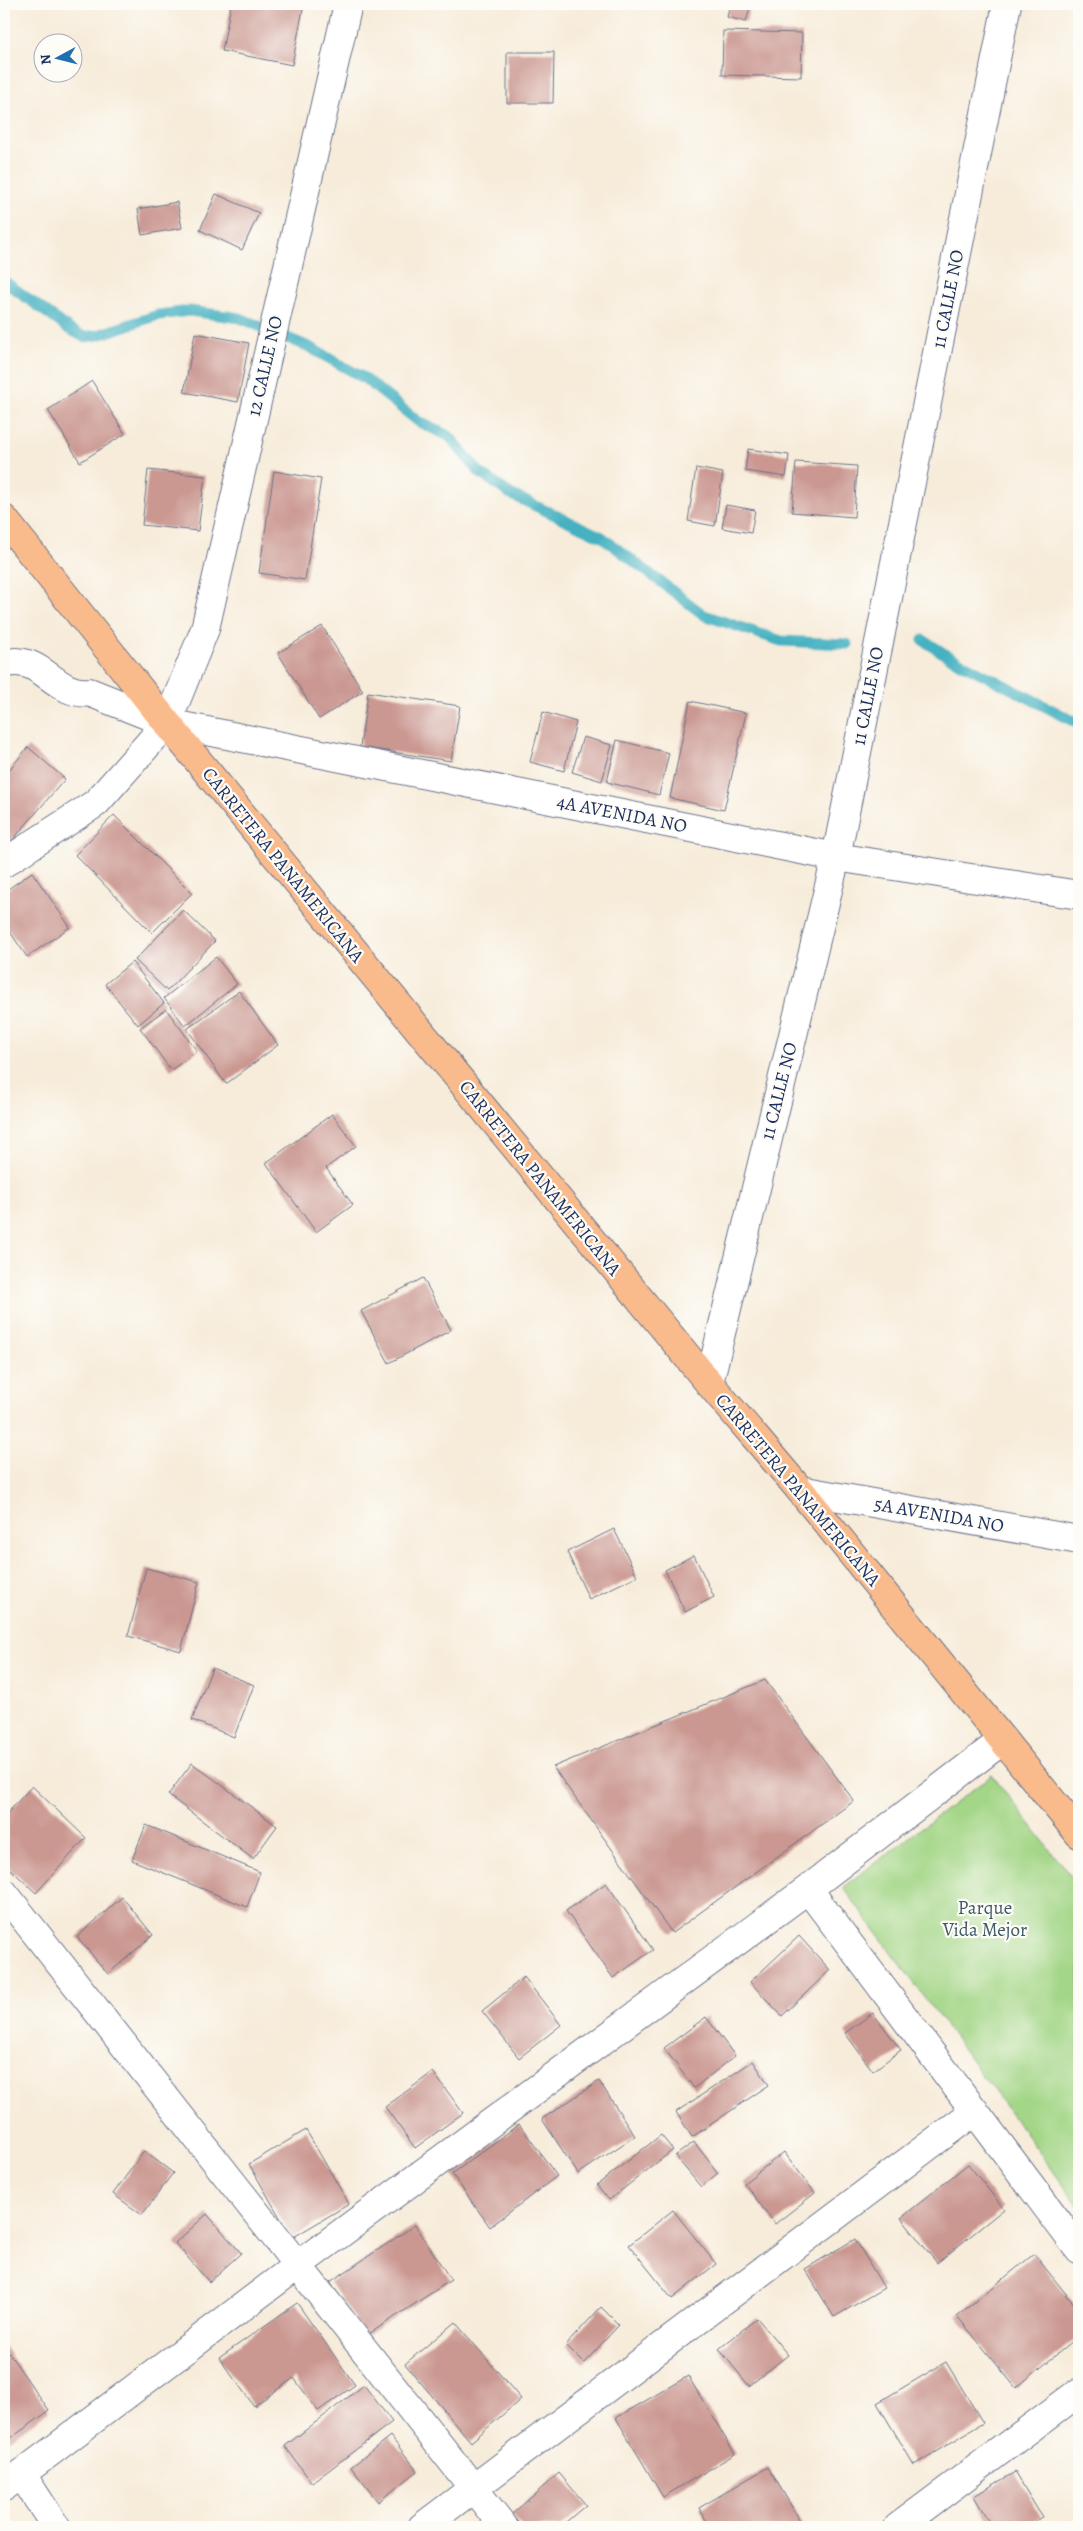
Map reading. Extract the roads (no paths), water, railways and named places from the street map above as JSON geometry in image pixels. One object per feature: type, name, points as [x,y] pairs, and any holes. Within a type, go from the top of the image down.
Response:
[{"type":"highway","name":"CARRETERA PANAMERICANA","points":[[4,519],[167,723],[709,1383],[800,1490],[1079,1834]]},
{"type":"street","name":"12 CALLE NO","points":[[4,863],[96,802],[167,723],[205,629],[348,4]]},
{"type":"street","name":"11 CALLE NO","points":[[709,1383],[836,857],[1007,4]]},
{"type":"street","name":"4A AVENIDA NO","points":[[4,664],[22,661],[37,666],[68,690],[78,694],[89,692],[167,723],[836,857],[1079,895]]},
{"type":"street","name":"5A AVENIDA NO","points":[[800,1490],[1079,1540]]},
{"type":"street","points":[[56,2527],[13,2481],[298,2266],[808,1889],[1002,1740]]},
{"type":"street","points":[[808,1889],[1079,2250]]},
{"type":"street","points":[[4,1893],[504,2527]]},
{"type":"street","points":[[422,2527],[976,2111]]},
{"type":"street","points":[[898,2527],[1079,2392]]},
{"type":"waterway","points":[[4,281],[69,329],[84,337],[98,335],[158,315],[190,311],[240,318],[309,347],[364,378],[419,422],[449,436],[479,472],[510,494],[602,537],[704,615],[781,641],[847,644]]},
{"type":"waterway","points":[[923,640],[948,656],[1079,724]]},
{"type":"park label","name":"Parque Vida Mejor","points":[[985,1919]]}]
